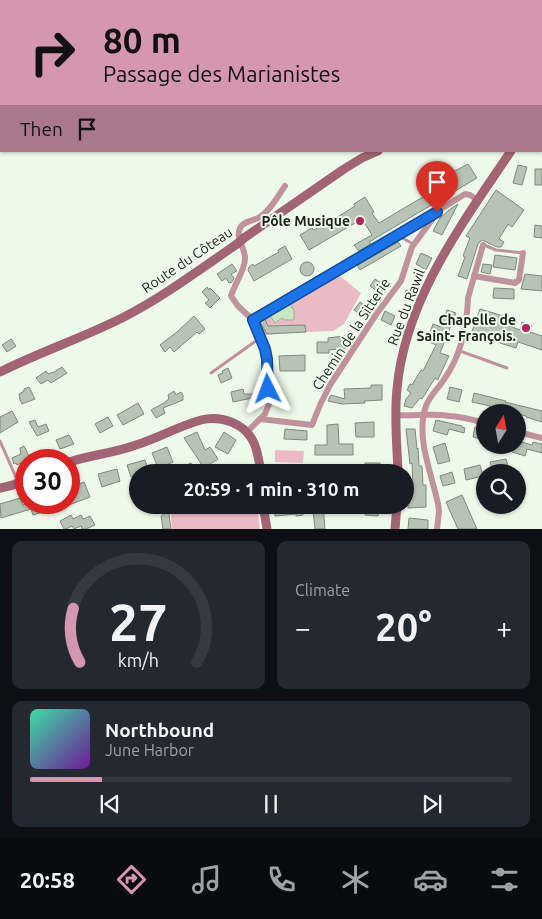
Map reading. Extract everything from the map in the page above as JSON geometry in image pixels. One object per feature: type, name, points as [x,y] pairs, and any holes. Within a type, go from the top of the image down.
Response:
[{"type":"street","name":"Route du Côteau","points":[[0,372],[97,330],[136,310],[175,287],[344,169],[376,152]]},
{"type":"street","name":"Rue du Rawil","points":[[498,169],[506,152]]},
{"type":"street","name":"Rue du Rawil","points":[[398,464],[396,390],[405,345],[414,318],[436,268],[461,226],[510,152]]},
{"type":"street","points":[[247,432],[265,414],[269,404],[265,349],[253,320],[238,306],[231,296],[245,260],[240,238],[240,228],[242,225],[261,216],[285,186]]},
{"type":"street","points":[[253,320],[398,236],[465,194],[478,200]]},
{"type":"street","name":"Chemin de la Sitterie","points":[[260,419],[312,425],[330,385],[401,280],[414,244],[437,212]]},
{"type":"street","points":[[437,529],[439,520],[438,504],[423,444],[424,415],[429,399],[446,377],[459,351],[468,307],[468,298],[483,245]]},
{"type":"street","points":[[474,276],[515,283],[518,280],[523,252]]},
{"type":"street","points":[[396,415],[451,416],[476,421]]},
{"type":"street","points":[[80,458],[131,447],[203,420],[212,419],[227,421],[247,432],[257,451],[259,464]]},
{"type":"street","points":[[526,434],[542,438]]},
{"type":"street","points":[[0,488],[15,483]]},
{"type":"street","points":[[265,514],[267,529]]},
{"type":"street","points":[[395,529],[396,514]]},
{"type":"lane","points":[[398,236],[414,244]]},
{"type":"lane","points":[[483,245],[496,250],[523,252]]},
{"type":"lane","points":[[211,373],[260,338]]},
{"type":"lane","points":[[459,351],[507,368]]},
{"type":"lane","points":[[0,441],[15,468]]},
{"type":"shaded area","points":[[340,276],[361,293],[344,324],[333,331],[264,335],[259,319],[299,295]]},
{"type":"shaded area","points":[[290,304],[294,311],[294,320],[284,320],[282,318],[275,323],[270,316]]},
{"type":"shaded area","points":[[275,450],[304,451],[303,463],[275,462]]},
{"type":"shaded area","points":[[172,514],[258,514],[260,529],[172,529]]},
{"type":"building","points":[[468,164],[477,178],[369,242],[371,244],[359,251],[354,245],[372,235],[362,219],[309,250],[300,235],[336,218],[365,197],[379,223],[443,185],[438,176],[450,168],[453,172]]},
{"type":"building","points":[[518,165],[527,167],[522,185],[513,183]]},
{"type":"building","points":[[535,169],[542,169],[542,185],[535,185]]},
{"type":"building","points":[[496,190],[524,210],[512,227],[508,224],[499,239],[504,242],[501,247],[482,240],[478,244],[467,279],[458,276],[470,238],[466,236]]},
{"type":"building","points":[[458,204],[442,235],[433,231],[440,218]]},
{"type":"building","points":[[535,225],[542,226],[542,238],[534,237]]},
{"type":"building","points":[[398,242],[401,246],[360,270],[357,265]]},
{"type":"building","points":[[285,246],[292,259],[254,281],[248,270],[249,267],[279,252],[278,250]]},
{"type":"building","points":[[421,253],[432,258],[426,270],[416,264]]},
{"type":"building","points":[[495,255],[517,258],[515,270],[493,267]]},
{"type":"building","points":[[304,262],[310,262],[314,269],[310,276],[304,276],[300,272],[300,266]]},
{"type":"building","points":[[232,264],[237,271],[231,274],[234,278],[232,282],[229,283],[226,278],[222,281],[217,274]]},
{"type":"building","points":[[483,264],[492,265],[490,274],[481,272]]},
{"type":"building","points":[[525,274],[542,276],[542,291],[521,289]]},
{"type":"building","points":[[375,279],[385,286],[380,293],[370,286]]},
{"type":"building","points":[[413,281],[420,283],[413,302],[403,298],[406,290],[410,291]]},
{"type":"building","points":[[207,287],[220,298],[210,308],[205,303],[209,300],[202,292]]},
{"type":"building","points":[[494,288],[514,289],[514,299],[493,298]]},
{"type":"building","points":[[360,302],[372,311],[367,319],[354,310]]},
{"type":"building","points":[[480,309],[507,317],[504,324],[520,330],[522,322],[532,326],[530,332],[542,336],[542,350],[518,342],[516,348],[471,334]]},
{"type":"building","points":[[447,310],[456,313],[440,353],[449,356],[438,380],[435,378],[422,399],[420,398],[412,408],[404,406],[406,399],[411,393],[407,390],[410,384],[412,385],[421,370],[423,371],[436,345],[427,341],[433,324],[441,327]]},
{"type":"building","points":[[385,311],[395,316],[391,325],[381,320]]},
{"type":"building","points":[[194,316],[205,329],[199,334],[197,332],[174,352],[170,347],[165,352],[160,345]]},
{"type":"building","points":[[265,319],[268,326],[305,325],[306,332],[267,334],[260,322]]},
{"type":"building","points":[[352,335],[352,342],[348,348],[329,350],[329,353],[317,353],[317,342],[328,342],[328,338]]},
{"type":"building","points":[[11,339],[16,346],[7,352],[2,345]]},
{"type":"building","points":[[305,355],[305,371],[280,371],[279,356]]},
{"type":"building","points":[[62,367],[67,373],[51,383],[48,380],[41,384],[36,378],[46,371],[48,374]]},
{"type":"building","points":[[228,368],[232,378],[221,383],[218,375]]},
{"type":"building","points":[[371,385],[382,385],[382,400],[342,404],[328,401],[331,395],[345,399],[344,389],[371,388]]},
{"type":"building","points":[[29,387],[35,399],[22,404],[19,394]]},
{"type":"building","points":[[450,387],[462,390],[459,402],[447,399]]},
{"type":"building","points":[[243,389],[244,394],[262,394],[262,405],[252,406],[252,398],[233,402],[231,392]]},
{"type":"building","points":[[174,391],[176,395],[181,392],[183,400],[163,408],[165,413],[156,418],[151,410],[166,402],[169,399],[168,395]]},
{"type":"building","points":[[474,393],[513,404],[481,404],[472,402]]},
{"type":"building","points":[[138,403],[144,414],[123,425],[117,415]]},
{"type":"building","points":[[526,407],[542,411],[542,422],[526,417]]},
{"type":"building","points":[[12,411],[18,422],[0,433],[0,417]]},
{"type":"building","points":[[108,417],[113,426],[100,433],[95,424]]},
{"type":"building","points":[[35,420],[38,427],[46,424],[49,431],[37,436],[29,422]]},
{"type":"building","points":[[436,420],[462,426],[465,428],[464,433],[449,429],[447,435],[433,431]]},
{"type":"building","points":[[374,422],[374,437],[356,437],[355,423]]},
{"type":"building","points":[[338,424],[339,444],[353,444],[353,455],[315,455],[315,445],[327,445],[327,425]]},
{"type":"building","points":[[475,427],[476,427],[476,438],[473,437]]},
{"type":"building","points":[[285,429],[307,431],[307,440],[284,439]]},
{"type":"building","points":[[406,429],[415,429],[419,466],[422,466],[423,485],[426,485],[426,507],[414,508],[414,464],[410,464]]},
{"type":"building","points":[[197,432],[205,450],[210,447],[218,459],[210,464],[201,464],[184,438]]},
{"type":"building","points":[[224,432],[236,440],[228,454],[215,447]]},
{"type":"building","points":[[69,435],[74,444],[60,449],[56,440]]},
{"type":"building","points":[[533,442],[542,444],[542,453],[527,449],[526,452],[526,443],[532,445]]},
{"type":"building","points":[[445,443],[450,461],[438,464],[433,447]]},
{"type":"building","points":[[167,447],[173,462],[156,464],[152,453]]},
{"type":"building","points":[[506,459],[507,464],[491,464],[490,462]]},
{"type":"building","points":[[145,460],[146,464],[131,464]]},
{"type":"building","points":[[476,466],[476,478],[466,480],[464,469]]},
{"type":"building","points":[[117,469],[120,481],[102,487],[98,474]]},
{"type":"building","points":[[452,472],[455,483],[443,486],[440,476]]},
{"type":"building","points":[[84,482],[90,497],[80,501],[80,484]]},
{"type":"building","points":[[462,495],[477,529],[458,529],[446,502]]},
{"type":"building","points":[[15,500],[15,514],[1,518],[0,504]]},
{"type":"building","points":[[169,514],[171,529],[163,529],[161,516]]},
{"type":"building","points":[[275,514],[296,514],[275,516]]},
{"type":"building","points":[[313,514],[324,514],[325,529],[315,529]]},
{"type":"building","points":[[365,514],[378,514],[378,516]]},
{"type":"building","points":[[71,515],[73,519],[81,515],[83,519],[90,516],[95,525],[86,529],[82,529],[81,526],[74,529],[72,526],[64,529],[60,521]]},
{"type":"building","points":[[409,518],[428,520],[428,529],[408,529]]},
{"type":"place","name":"Pôle Musique","points":[[360,221]]},
{"type":"place","name":"Chapelle de Saint- François.","points":[[526,328]]},
{"type":"route","points":[[268,389],[265,349],[253,320],[437,212]]}]
